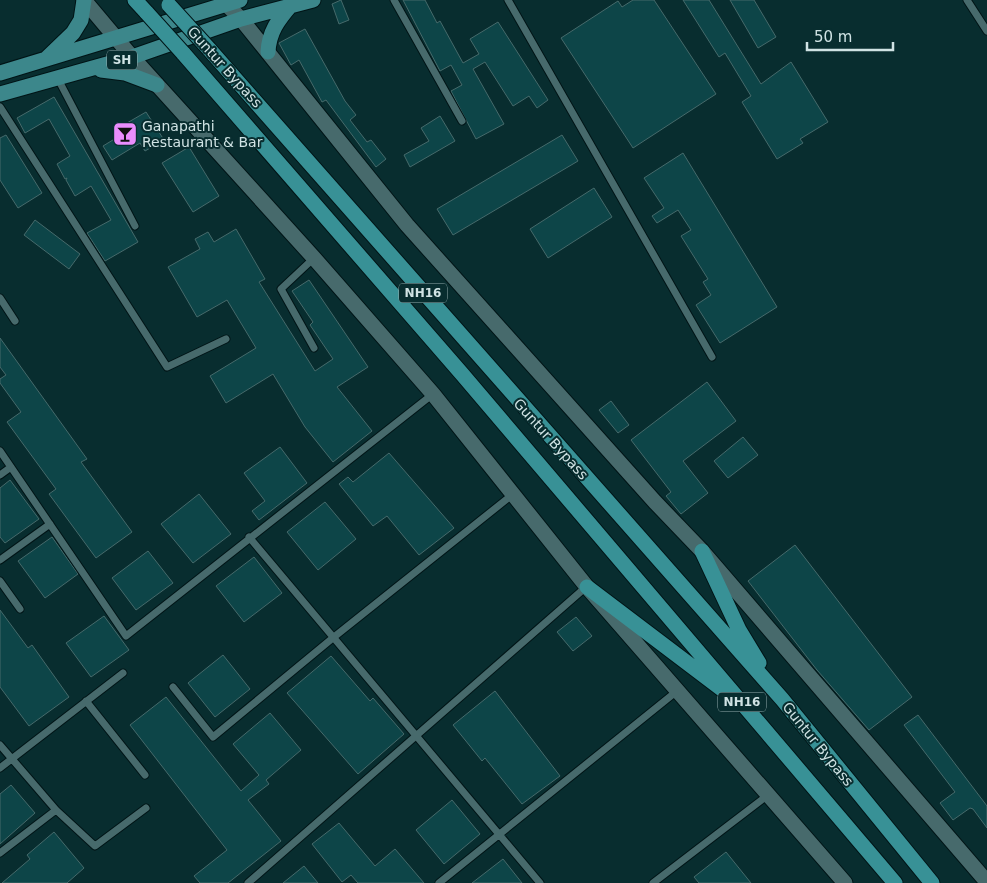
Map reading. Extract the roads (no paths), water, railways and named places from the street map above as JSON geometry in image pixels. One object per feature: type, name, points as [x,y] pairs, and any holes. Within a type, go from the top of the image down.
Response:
[{"type":"highway","name":"Guntur Bypass","points":[[135,0],[462,374],[895,883]]},
{"type":"highway","name":"Guntur Bypass","points":[[165,0],[782,699],[932,883]]},
{"type":"highway","points":[[702,551],[739,630],[782,699]]},
{"type":"highway","points":[[587,587],[748,709]]},
{"type":"main road","points":[[44,61],[73,33],[82,20],[84,0]]},
{"type":"main road","points":[[241,19],[313,0]]},
{"type":"main road","points":[[0,73],[44,61],[229,1]]},
{"type":"main road","points":[[268,52],[272,31],[278,19],[292,6]]},
{"type":"main road","name":"SH","points":[[0,94],[132,58],[241,19]]},
{"type":"main road","points":[[86,71],[125,73],[157,85]]},
{"type":"street","points":[[84,0],[132,58],[314,258],[433,394],[587,587],[845,883]]},
{"type":"street","points":[[229,1],[241,19],[407,225],[655,502],[702,551],[987,882]]},
{"type":"lane","points":[[394,0],[462,121]]},
{"type":"lane","points":[[508,0],[712,357]]},
{"type":"lane","points":[[966,0],[987,31]]},
{"type":"lane","points":[[58,79],[135,226]]},
{"type":"lane","points":[[0,107],[167,367],[226,339]]},
{"type":"lane","points":[[314,258],[280,289],[314,348]]},
{"type":"lane","points":[[0,298],[15,321]]},
{"type":"lane","points":[[0,451],[126,636],[249,537],[433,394]]},
{"type":"lane","points":[[0,475],[11,467]]},
{"type":"lane","points":[[173,688],[213,737],[334,637],[512,495]]},
{"type":"lane","points":[[0,560],[50,524]]},
{"type":"lane","points":[[249,537],[540,883]]},
{"type":"lane","points":[[0,581],[20,609]]},
{"type":"lane","points":[[248,883],[587,587]]},
{"type":"lane","points":[[0,768],[123,673]]},
{"type":"lane","points":[[439,883],[677,691]]},
{"type":"lane","points":[[86,701],[145,775]]},
{"type":"lane","points":[[0,745],[56,810],[95,846],[146,808]]},
{"type":"lane","points":[[653,883],[768,795]]},
{"type":"lane","points":[[0,853],[56,810]]},
{"type":"place","name":"Ganapathi Restaurant & Bar","points":[[125,134]]}]
